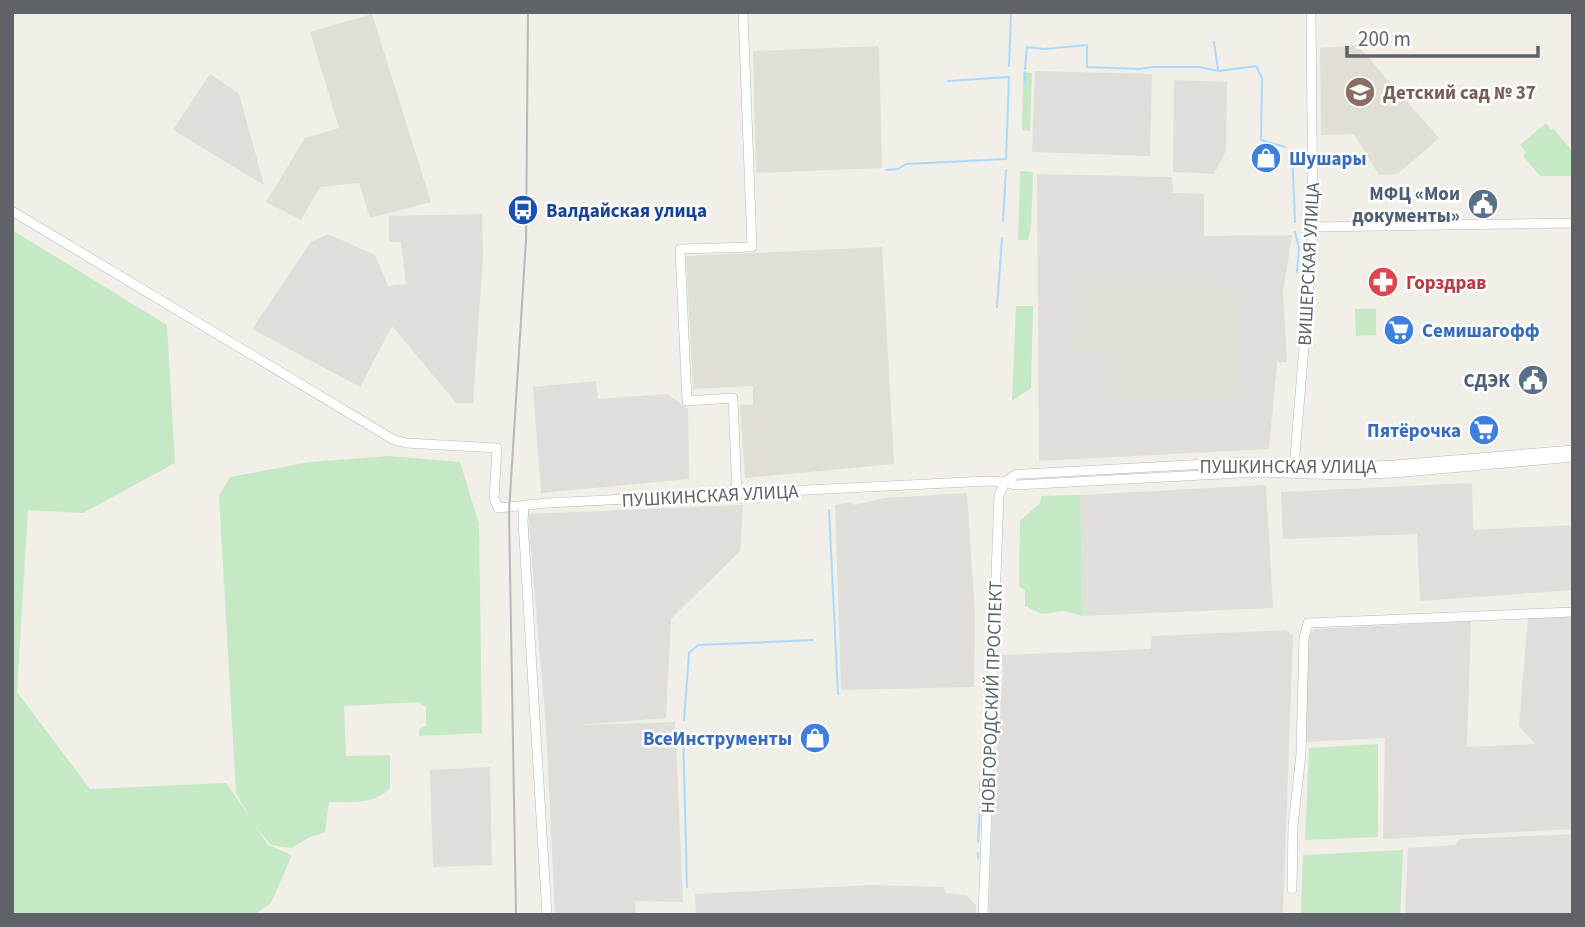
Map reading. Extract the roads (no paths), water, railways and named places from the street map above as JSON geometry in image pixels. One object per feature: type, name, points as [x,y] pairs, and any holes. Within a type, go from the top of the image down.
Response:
[{"type":"street","points":[[737,494],[733,398],[687,401],[680,249],[752,247],[743,12]]},
{"type":"street","name":"ВИШЕРСКАЯ УЛИЦА","points":[[1294,469],[1314,227],[1311,12]]},
{"type":"street","name":"ПУШКИНСКАЯ УЛИЦА","points":[[12,211],[394,440],[497,448],[494,498],[498,508],[988,481],[1015,485],[1422,464],[1573,450]]},
{"type":"street","points":[[1314,227],[1573,223]]},
{"type":"street","name":"ПУШКИНСКАЯ УЛИЦА","points":[[1294,469],[1343,475],[1420,472],[1573,457]]},
{"type":"street","name":"НОВГОРОДСКИЙ ПРОСПЕКТ","points":[[983,915],[999,496],[1005,482]]},
{"type":"street","points":[[524,505],[547,915]]},
{"type":"street","points":[[1292,889],[1293,826],[1301,754],[1304,638],[1308,624],[1573,612]]},
{"type":"waterway","points":[[1009,66],[1011,12]]},
{"type":"waterway","points":[[1214,42],[1218,70]]},
{"type":"waterway","points":[[1025,69],[1027,47],[1044,49],[1087,45],[1087,67],[1199,67],[1219,71],[1256,66],[1262,78],[1261,140],[1285,147]]},
{"type":"waterway","points":[[1025,72],[1025,83]]},
{"type":"waterway","points":[[886,170],[898,169],[906,164],[1006,159],[1009,77],[948,81]]},
{"type":"waterway","points":[[1292,151],[1295,222]]},
{"type":"waterway","points":[[1003,221],[1006,170]]},
{"type":"waterway","points":[[1295,232],[1299,248],[1297,272]]},
{"type":"waterway","points":[[997,307],[1002,238]]},
{"type":"waterway","points":[[829,510],[838,694]]},
{"type":"waterway","points":[[684,720],[689,653],[698,645],[813,640]]},
{"type":"waterway","points":[[683,732],[687,887]]},
{"type":"waterway","points":[[980,782],[980,796]]},
{"type":"waterway","points":[[978,842],[980,807]]},
{"type":"waterway","points":[[978,853],[978,858]]},
{"type":"tram line","points":[[516,915],[509,512],[526,240],[528,12]]},
{"type":"place","name":"Детский сад № 37","points":[[1360,92]]},
{"type":"place","name":"Шушары","points":[[1266,158]]},
{"type":"place","name":"МФЦ «Мои документы»","points":[[1483,204]]},
{"type":"place","name":"Валдайская улица","points":[[523,210]]},
{"type":"place","name":"Горздрав","points":[[1383,282]]},
{"type":"place","name":"Семишагофф","points":[[1399,330]]},
{"type":"place","name":"СДЭК","points":[[1533,380]]},
{"type":"place","name":"Пятёрочка","points":[[1484,430]]},
{"type":"place","name":"ВсеИнструменты","points":[[815,738]]}]
